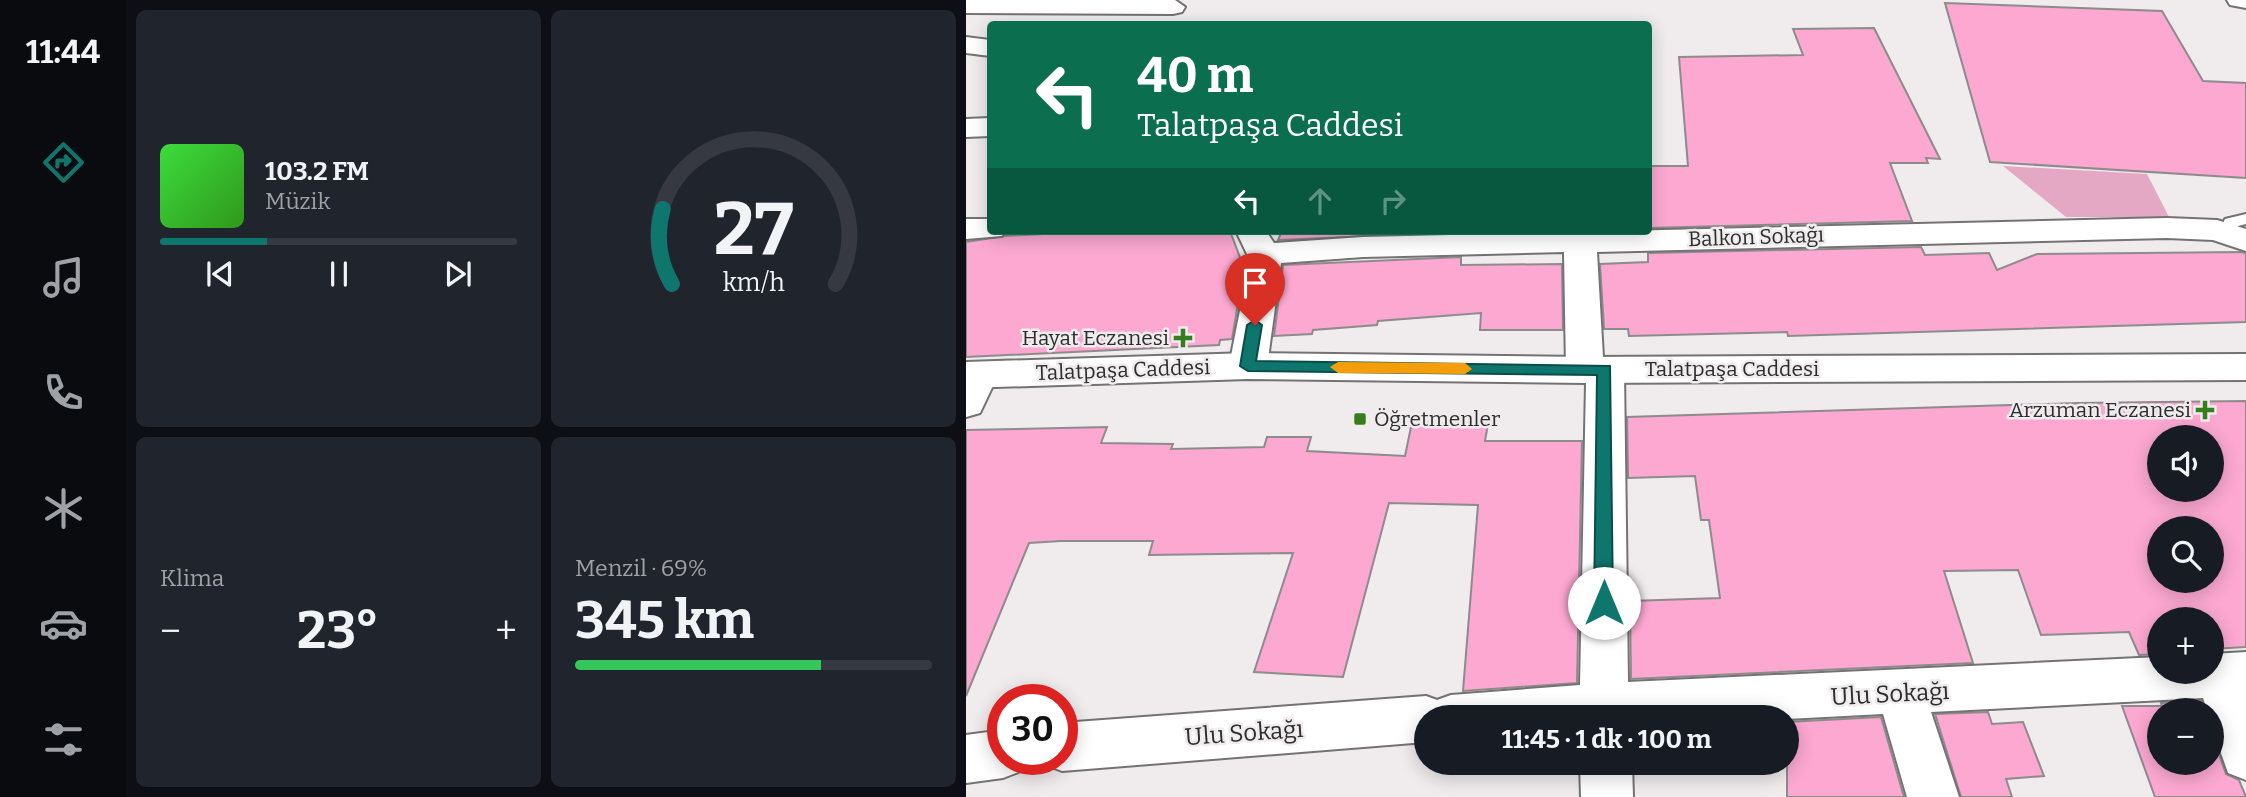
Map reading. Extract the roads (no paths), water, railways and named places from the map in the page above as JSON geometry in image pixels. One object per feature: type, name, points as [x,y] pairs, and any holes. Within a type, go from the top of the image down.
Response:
[{"type":"street","points":[[2239,0],[2246,1]]},
{"type":"street","points":[[966,6],[1172,10]]},
{"type":"street","points":[[966,45],[987,48]]},
{"type":"street","points":[[966,128],[987,127]]},
{"type":"street","name":"Balkon Sokağı","points":[[1257,242],[1363,247],[1580,244],[1855,233],[2167,228],[2240,230]]},
{"type":"street","points":[[966,229],[987,229]]},
{"type":"street","points":[[1248,366],[1263,280],[1257,242]]},
{"type":"street","points":[[1580,244],[1595,370],[1604,705]]},
{"type":"street","name":"Talatpaşa Caddesi","points":[[970,384],[1248,366],[1595,370],[2246,367]]},
{"type":"street","points":[[2233,676],[2246,756]]},
{"type":"street","name":"Ulu Sokağı","points":[[1719,705],[2233,676]]},
{"type":"street","points":[[1900,694],[1933,797]]},
{"type":"street","name":"Ulu Sokağı","points":[[1078,746],[1414,720]]},
{"type":"street","points":[[966,759],[987,756]]},
{"type":"street","points":[[1606,775],[1607,797]]},
{"type":"place","name":"Hayat Eczanesi","points":[[1183,338]]},
{"type":"place","name":"Arzuman Eczanesi","points":[[2205,410]]},
{"type":"place","name":"Öğretmenler","points":[[1360,419]]}]
